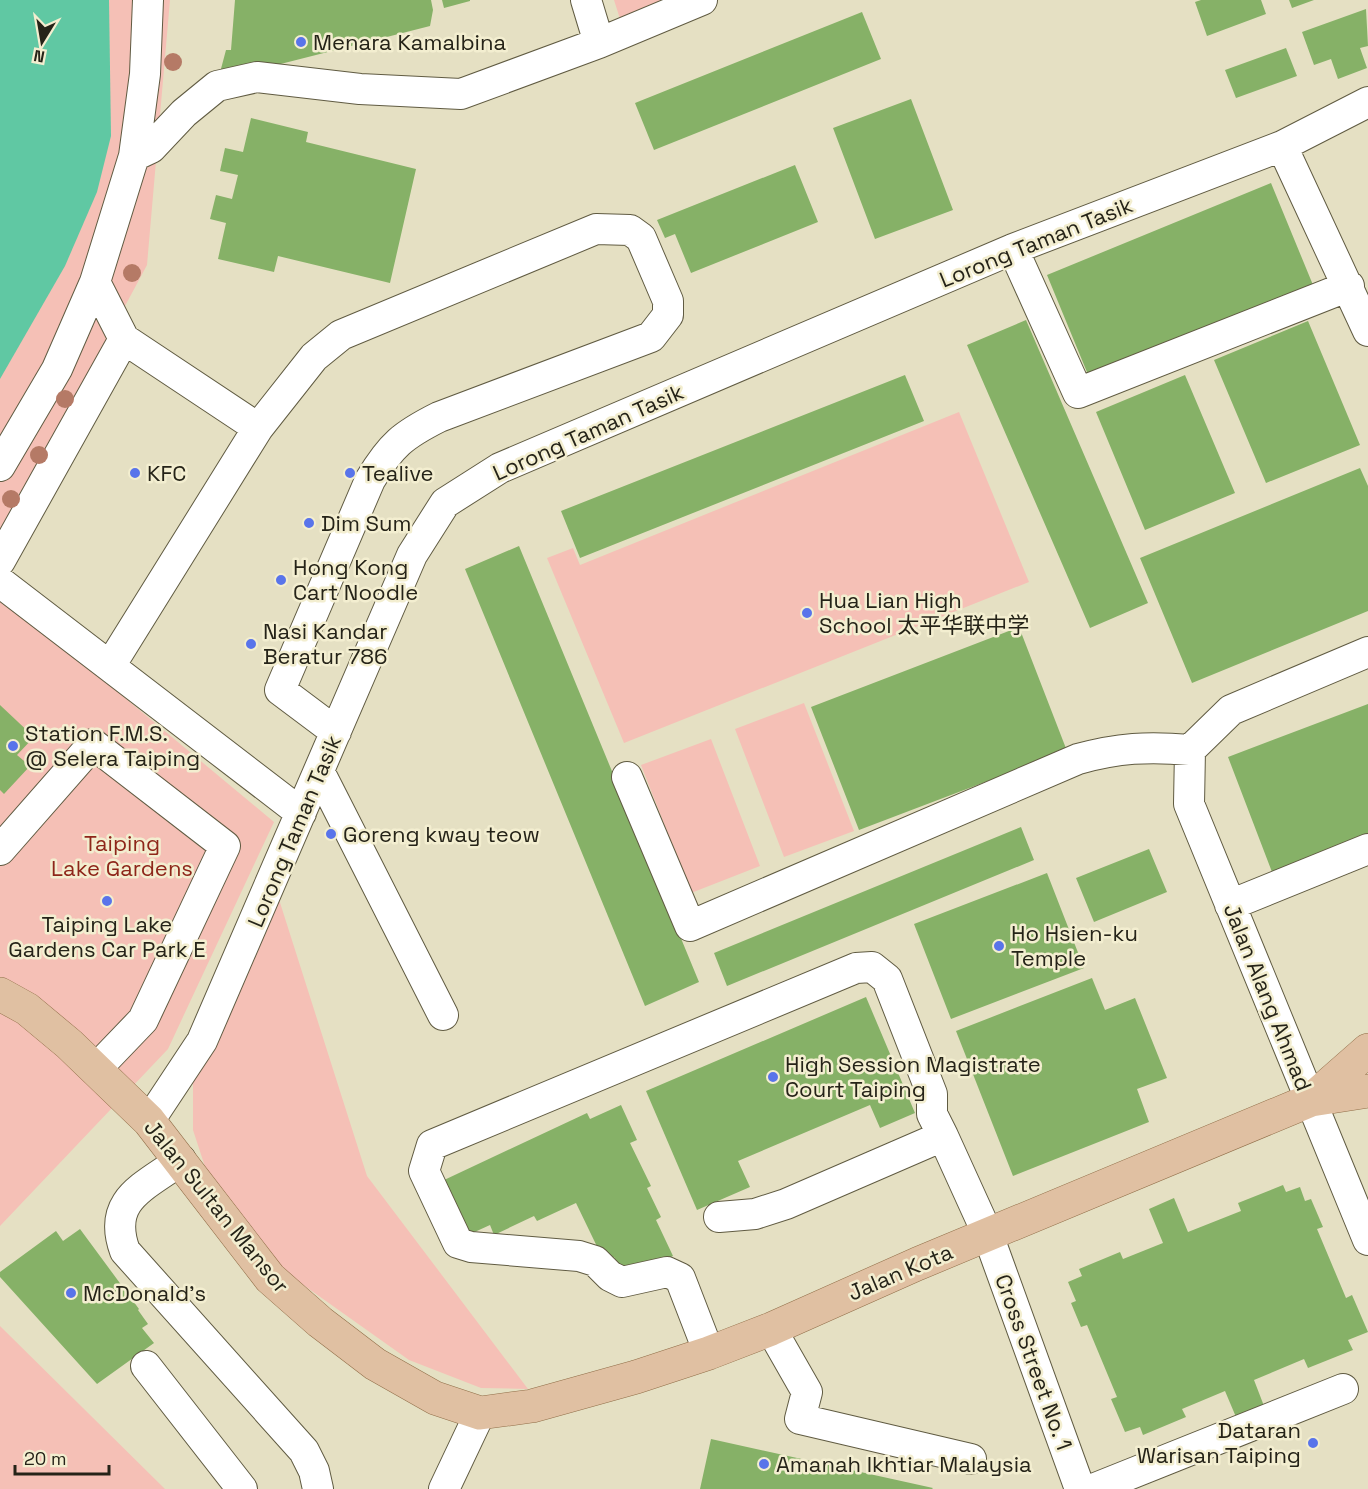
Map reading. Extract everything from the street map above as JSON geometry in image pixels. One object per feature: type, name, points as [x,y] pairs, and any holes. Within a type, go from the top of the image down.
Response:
[{"type":"main road","name":"Jalan Sultan Mansor","points":[[0,994],[27,1009],[96,1069],[149,1121],[270,1278],[320,1322],[375,1364],[435,1398],[480,1413]]},
{"type":"main road","name":"Jalan Kota","points":[[1311,1100],[1368,1050]]},
{"type":"main road","name":"Jalan Kota","points":[[480,1413],[532,1406],[636,1377],[709,1353],[771,1329],[988,1235],[1311,1100],[1368,1091]]},
{"type":"street","points":[[0,466],[57,369],[95,282],[134,156],[145,74],[148,0]]},
{"type":"street","points":[[586,0],[599,43]]},
{"type":"street","points":[[134,156],[151,148],[184,113],[216,86],[257,77],[360,89],[461,94],[599,43],[702,0]]},
{"type":"street","name":"Lorong Taman Tasik","points":[[149,1121],[202,1041],[412,555],[444,503],[500,468],[1013,249],[1282,146],[1368,102]]},
{"type":"street","points":[[1282,146],[1368,331]]},
{"type":"street","points":[[110,666],[258,428],[315,357],[341,335],[596,229],[630,230],[641,238],[668,301],[668,315],[651,337],[440,417],[407,433],[385,456],[370,480],[280,690],[336,732]]},
{"type":"street","points":[[1013,249],[1078,393],[1349,286]]},
{"type":"street","points":[[95,282],[124,339],[258,428]]},
{"type":"street","points":[[0,561],[124,339]]},
{"type":"street","points":[[0,582],[301,813]]},
{"type":"street","points":[[627,777],[690,926],[1078,759],[1114,749],[1151,746],[1190,750],[1230,710],[1368,652]]},
{"type":"street","points":[[0,850],[93,744],[225,846],[143,1020],[96,1069]]},
{"type":"street","name":"Jalan Alang Ahmad","points":[[1190,750],[1189,804],[1368,1240]]},
{"type":"street","points":[[319,771],[444,1015]]},
{"type":"street","points":[[1230,905],[1368,849]]},
{"type":"street","name":"Cross Street No. 1","points":[[709,1353],[680,1278],[667,1272],[647,1275],[628,1283],[610,1276],[595,1261],[579,1256],[471,1247],[458,1243],[424,1171],[432,1145],[856,968],[872,967],[887,979],[932,1095],[932,1114],[988,1235],[1080,1489]]},
{"type":"street","points":[[718,1217],[755,1214],[786,1204],[943,1136]]},
{"type":"street","points":[[181,1160],[125,1202],[119,1218],[118,1234],[125,1251],[304,1451],[314,1471],[318,1489]]},
{"type":"street","points":[[771,1329],[807,1392],[800,1419],[971,1459]]},
{"type":"street","points":[[146,1365],[242,1489]]},
{"type":"street","points":[[1093,1489],[1343,1389]]},
{"type":"street","points":[[444,1489],[480,1413]]},
{"type":"green space","points":[[0,0],[170,0],[147,265],[0,539]]},
{"type":"green space","points":[[614,0],[673,0],[621,22]]},
{"type":"green space","points":[[959,412],[1029,582],[624,743],[547,558],[573,548],[580,565]]},
{"type":"green space","name":"Taiping Lake Gardens","points":[[0,594],[274,822],[168,1049],[0,1226]]},
{"type":"green space","points":[[804,703],[854,831],[784,857],[735,729]]},
{"type":"green space","points":[[711,739],[760,866],[691,893],[641,765]]},
{"type":"green space","points":[[276,890],[367,1176],[528,1389],[481,1388],[409,1360],[271,1262],[211,1185],[193,1130],[193,1079]]},
{"type":"green space","points":[[0,1326],[165,1489],[0,1489]]},
{"type":"shaded area","points":[[0,0],[109,0],[111,136],[97,192],[65,266],[0,379]]},
{"type":"building","name":"Menara Kamalbina","points":[[235,0],[431,0],[433,10],[430,26],[218,80],[226,50],[231,50]]},
{"type":"building","points":[[442,0],[470,0],[470,1],[444,8]]},
{"type":"building","points":[[1201,0],[1261,0],[1266,14],[1207,36],[1195,2]]},
{"type":"building","points":[[1289,0],[1314,0],[1292,8]]},
{"type":"building","points":[[1366,9],[1368,46],[1360,48],[1367,68],[1338,79],[1331,59],[1314,65],[1302,32]]},
{"type":"building","points":[[862,12],[881,59],[654,150],[635,103]]},
{"type":"building","points":[[1286,48],[1297,76],[1236,98],[1225,70]]},
{"type":"building","points":[[911,99],[953,210],[875,239],[833,128]]},
{"type":"building","points":[[251,118],[308,132],[306,142],[416,169],[390,283],[278,256],[274,272],[218,259],[226,223],[210,219],[216,195],[232,199],[238,175],[220,171],[225,148],[243,152]]},
{"type":"building","points":[[795,165],[818,222],[691,273],[675,234],[665,238],[657,220]]},
{"type":"building","points":[[1271,183],[1313,285],[1089,377],[1047,275]]},
{"type":"building","points":[[1026,320],[1148,603],[1090,628],[967,345]]},
{"type":"building","points":[[1308,321],[1360,445],[1266,483],[1214,360]]},
{"type":"building","points":[[905,375],[924,421],[580,558],[561,511]]},
{"type":"building","points":[[1185,375],[1235,493],[1145,530],[1096,412]]},
{"type":"building","points":[[1360,468],[1368,486],[1368,611],[1192,683],[1140,558]]},
{"type":"building","points":[[519,546],[699,982],[645,1006],[465,569]]},
{"type":"building","points":[[1019,627],[1067,751],[859,830],[811,707]]},
{"type":"building","points":[[1368,704],[1368,835],[1272,872],[1228,757]]},
{"type":"building","name":"Station F.M.S. @ Selera Taiping","points":[[0,705],[34,737],[17,755],[30,766],[4,794],[0,790]]},
{"type":"building","points":[[1021,827],[1034,860],[727,986],[714,953]]},
{"type":"building","points":[[1149,849],[1167,892],[1094,922],[1076,878]]},
{"type":"building","name":"Ho Hsien-ku Temple","points":[[1047,873],[1084,968],[951,1019],[914,924]]},
{"type":"building","points":[[1092,978],[1105,1010],[1135,998],[1167,1078],[1137,1089],[1149,1122],[1013,1176],[956,1031]]},
{"type":"building","points":[[866,997],[915,1113],[880,1128],[870,1105],[738,1161],[750,1187],[697,1210],[646,1091]]},
{"type":"building","points":[[621,1105],[637,1140],[630,1143],[651,1186],[647,1188],[661,1217],[656,1220],[673,1256],[625,1278],[614,1257],[604,1261],[576,1203],[537,1221],[534,1216],[494,1235],[490,1225],[468,1235],[442,1181],[587,1113],[590,1119]]},
{"type":"building","points":[[1283,1185],[1286,1192],[1300,1187],[1305,1201],[1311,1199],[1323,1227],[1317,1229],[1346,1298],[1352,1295],[1368,1332],[1348,1340],[1353,1350],[1308,1368],[1304,1359],[1254,1380],[1264,1406],[1236,1417],[1225,1391],[1182,1409],[1186,1417],[1143,1435],[1140,1427],[1125,1432],[1111,1399],[1117,1397],[1087,1325],[1081,1327],[1071,1303],[1076,1301],[1068,1282],[1082,1276],[1079,1269],[1120,1252],[1123,1259],[1163,1243],[1149,1209],[1174,1198],[1188,1232],[1241,1211],[1238,1203]]},
{"type":"building","name":"McDonald's","points":[[80,1229],[139,1309],[148,1324],[142,1328],[154,1343],[97,1384],[0,1277],[0,1272],[56,1231],[63,1241]]},
{"type":"building","name":"Amanah Ikhtiar Malaysia","points":[[711,1439],[933,1488],[700,1489]]},
{"type":"place","name":"Menara Kamalbina","points":[[301,42]]},
{"type":"place","name":"KFC","points":[[135,473]]},
{"type":"place","name":"Tealive","points":[[350,473]]},
{"type":"place","name":"Dim Sum","points":[[309,523]]},
{"type":"place","name":"Hong Kong Cart Noodle","points":[[281,580]]},
{"type":"place","name":"Hua Lian High School 太平华联中学","points":[[807,613]]},
{"type":"place","name":"Nasi Kandar Beratur 786","points":[[251,644]]},
{"type":"place","name":"Station F.M.S. @ Selera Taiping","points":[[13,746]]},
{"type":"place","name":"Goreng kway teow","points":[[331,834]]},
{"type":"place","name":"Taiping Lake Gardens Car Park E","points":[[107,901]]},
{"type":"place","name":"Ho Hsien-ku Temple","points":[[999,946]]},
{"type":"place","name":"High Session Magistrate Court Taiping","points":[[773,1077]]},
{"type":"place","name":"McDonald's","points":[[71,1293]]},
{"type":"place","name":"Dataran Warisan Taiping","points":[[1313,1443]]},
{"type":"place","name":"Amanah Ikhtiar Malaysia","points":[[764,1464]]}]
